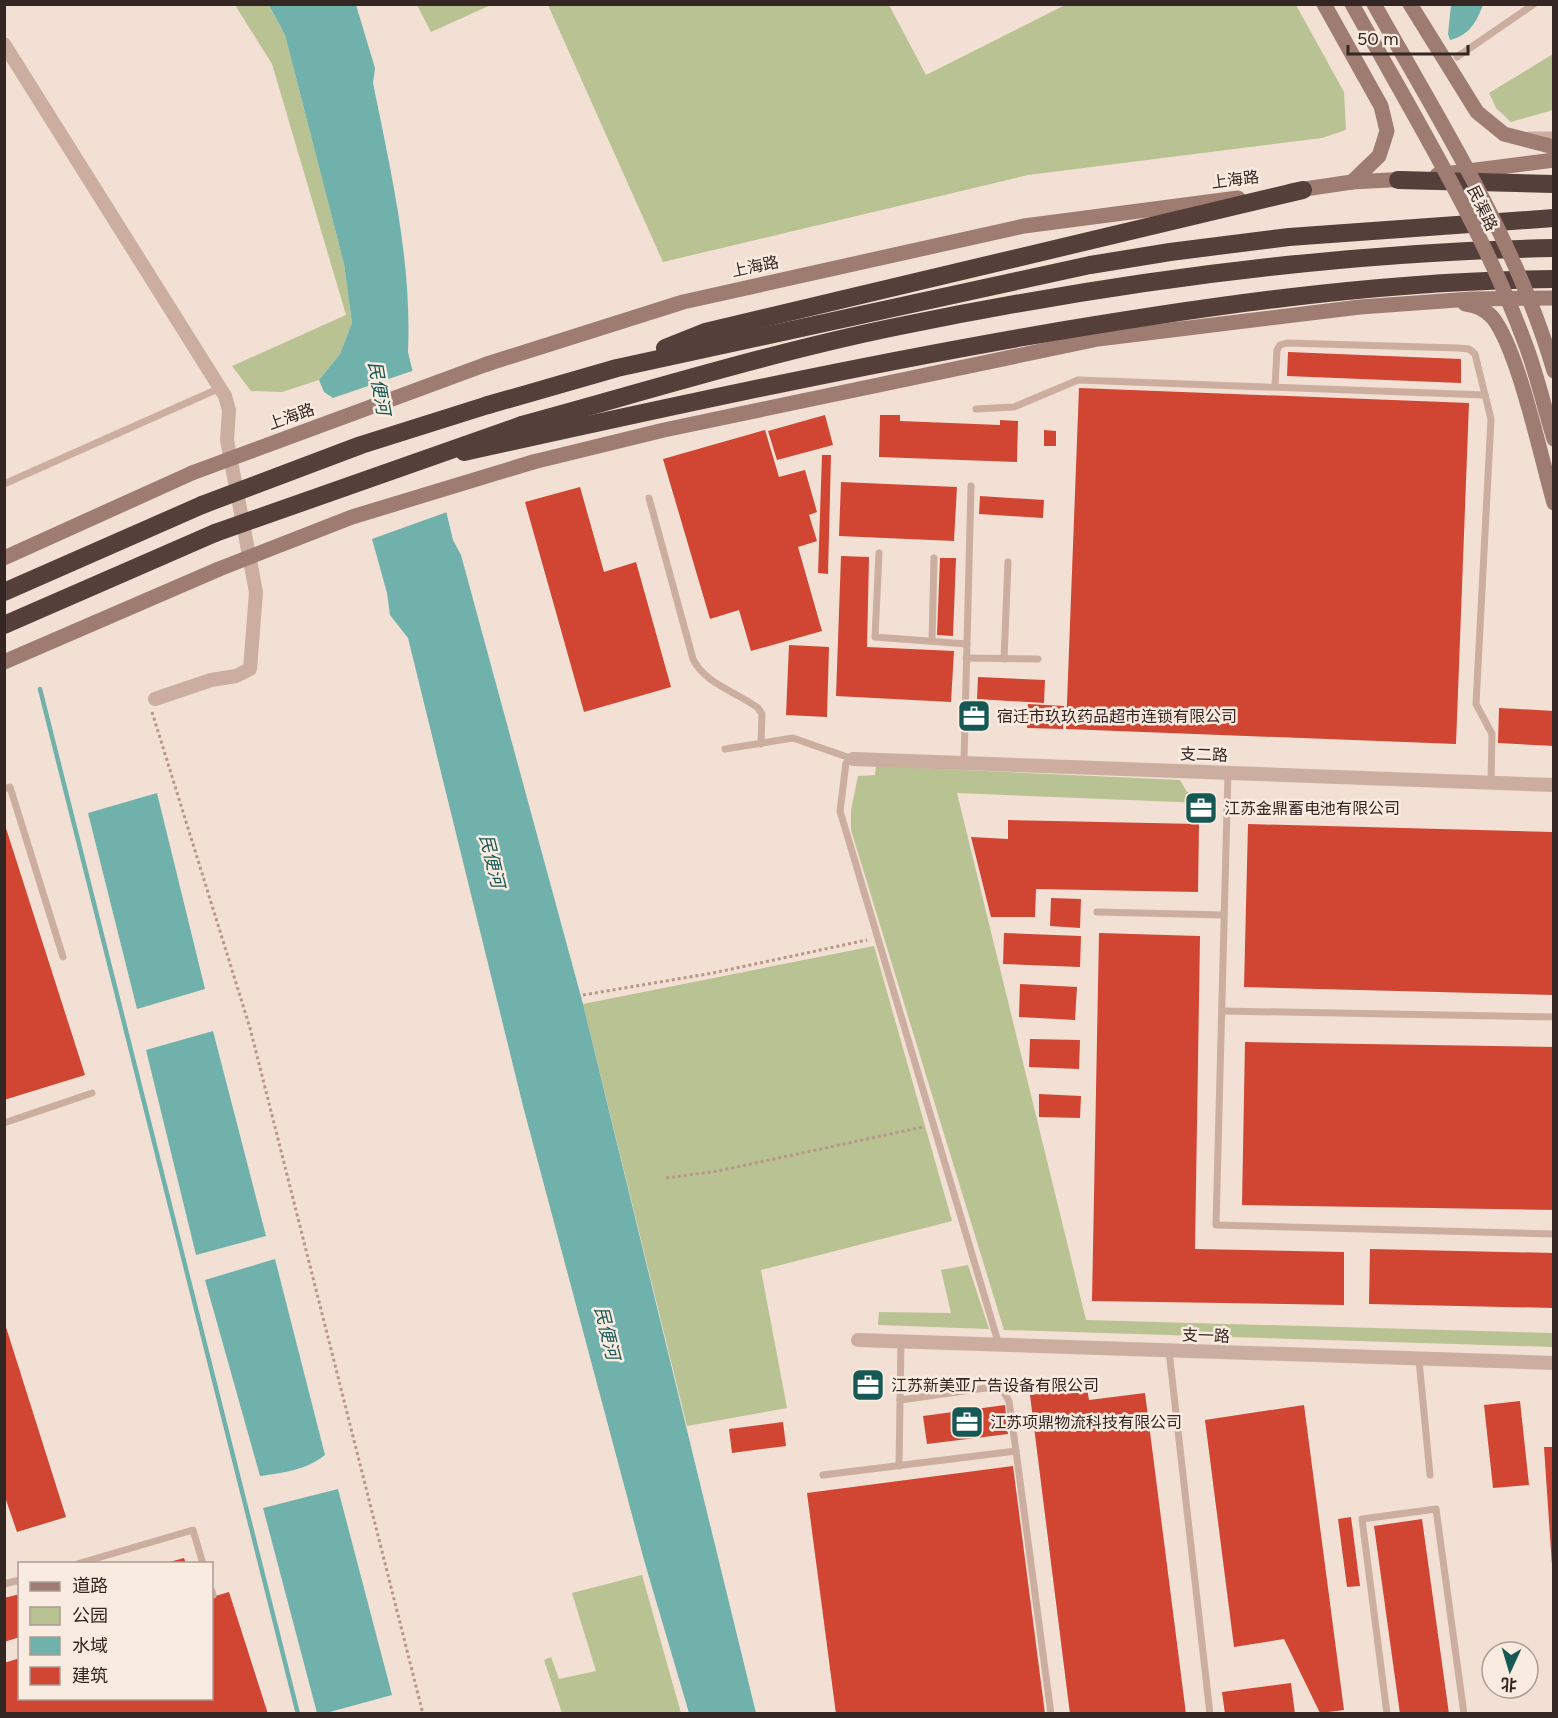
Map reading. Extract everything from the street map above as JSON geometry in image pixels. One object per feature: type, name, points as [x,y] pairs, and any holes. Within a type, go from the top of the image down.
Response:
[{"type":"highway","points":[[1398,180],[1554,184]]},
{"type":"highway","points":[[617,368],[705,332],[1303,190]]},
{"type":"highway","points":[[4,592],[202,505],[361,444],[617,368],[1029,278],[1170,252],[1289,237],[1554,218]]},
{"type":"highway","points":[[4,625],[215,533],[408,465],[898,326],[1153,280],[1303,263],[1554,248]]},
{"type":"highway","points":[[524,432],[891,361],[1151,315],[1412,284],[1554,279]]},
{"type":"main road","points":[[1324,4],[1381,106],[1387,131],[1379,156],[1352,182]]},
{"type":"main road","name":"民渠路","points":[[1352,4],[1456,191],[1511,308],[1526,345],[1554,439]]},
{"type":"main road","name":"民渠路","points":[[1374,4],[1478,189],[1515,267],[1554,371]]},
{"type":"main road","points":[[1410,4],[1477,112],[1504,134],[1554,147]]},
{"type":"main road","name":"上海路","points":[[4,558],[192,473],[487,364],[683,302],[1024,226],[1352,182],[1398,180],[1554,160]]},
{"type":"main road","points":[[4,662],[219,569],[352,517],[533,462],[664,430],[1098,339],[1360,307],[1554,298]]},
{"type":"main road","points":[[1429,302],[1481,308],[1493,318],[1516,370],[1554,503]]},
{"type":"street","points":[[4,44],[220,388],[229,410],[227,441],[256,592],[250,669],[236,676],[201,683],[155,699]]},
{"type":"street","name":"支二路","points":[[853,759],[964,761],[1554,785]]},
{"type":"street","name":"支一路","points":[[858,1340],[1554,1363]]},
{"type":"lane","points":[[1457,57],[1534,4]]},
{"type":"lane","points":[[1504,134],[1554,135]]},
{"type":"lane","points":[[1275,386],[1277,350],[1280,345],[1287,343],[1458,348],[1469,349],[1475,354],[1491,419],[1476,704],[1492,734],[1491,782]]},
{"type":"lane","points":[[976,409],[1014,407],[1078,380],[1485,394]]},
{"type":"lane","points":[[4,484],[220,388]]},
{"type":"lane","points":[[964,761],[971,486]]},
{"type":"lane","points":[[649,498],[697,667],[716,683],[758,708],[762,714],[761,744]]},
{"type":"lane","points":[[879,553],[875,637],[967,644]]},
{"type":"lane","points":[[932,641],[934,558]]},
{"type":"lane","points":[[1004,659],[1008,562]]},
{"type":"lane","points":[[966,658],[1038,659]]},
{"type":"lane","points":[[725,749],[793,738],[853,759]]},
{"type":"lane","points":[[853,759],[846,763],[840,811],[999,1345]]},
{"type":"lane","points":[[1228,772],[1216,1225],[1554,1234]]},
{"type":"lane","points":[[4,789],[10,787],[63,957]]},
{"type":"lane","points":[[1097,912],[1224,915]]},
{"type":"lane","points":[[1222,1011],[1554,1017]]},
{"type":"lane","points":[[4,1123],[93,1093]]},
{"type":"lane","points":[[899,1466],[901,1341]]},
{"type":"lane","points":[[1169,1351],[1210,1713]]},
{"type":"lane","points":[[1419,1360],[1430,1475]]},
{"type":"lane","points":[[900,1400],[986,1388],[1003,1391],[1009,1401],[1051,1713]]},
{"type":"lane","points":[[823,1475],[1016,1451]]},
{"type":"lane","points":[[1387,1713],[1362,1519],[1436,1509],[1464,1713]]},
{"type":"lane","points":[[81,1562],[193,1530],[203,1562]]},
{"type":"path","points":[[155,699],[152,712],[249,1028],[423,1713]]},
{"type":"path","points":[[583,995],[713,973],[878,938]]},
{"type":"path","points":[[666,1178],[718,1171],[934,1125]]},
{"type":"green space","points":[[235,5],[269,5],[285,35],[344,264],[352,323],[340,354],[319,380],[282,392],[251,391],[232,366],[346,315],[272,64]]},
{"type":"green space","points":[[417,5],[491,5],[431,32]]},
{"type":"green space","points":[[548,5],[889,5],[926,75],[1065,5],[1296,5],[1344,92],[1346,130],[1322,138],[1028,175],[663,262]]},
{"type":"green space","points":[[1553,54],[1553,110],[1511,122],[1496,108],[1489,93]]},
{"type":"green space","points":[[876,766],[1180,780],[1187,792],[1201,792],[1203,803],[957,793],[1086,1320],[1553,1333],[1553,1347],[1004,1330],[851,830],[851,810],[858,776],[875,775]]},
{"type":"green space","points":[[874,946],[952,1221],[761,1270],[787,1408],[687,1426],[583,1004]]},
{"type":"green space","points":[[968,1265],[989,1329],[878,1325],[879,1312],[951,1313],[941,1270]]},
{"type":"green space","points":[[642,1575],[681,1713],[562,1713],[544,1660],[551,1657],[559,1679],[596,1671],[572,1593]]},
{"type":"water","name":"民便河","points":[[269,5],[356,5],[375,68],[373,83],[399,217],[407,284],[408,352],[453,540],[461,555],[583,1004],[756,1713],[689,1713],[644,1560],[523,1106],[408,638],[390,615],[387,593],[333,398],[324,392],[319,380],[340,354],[352,323],[344,264],[285,35]]},
{"type":"water","points":[[1451,5],[1483,5],[1471,27],[1463,35],[1450,40],[1448,34]]},
{"type":"water","points":[[157,793],[205,989],[137,1009],[88,813]]},
{"type":"water","points":[[213,1031],[266,1236],[196,1255],[146,1050]]},
{"type":"water","points":[[275,1259],[325,1455],[302,1467],[260,1476],[205,1280]]},
{"type":"water","points":[[338,1489],[392,1695],[326,1713],[317,1713],[263,1508]]},
{"type":"pier","points":[[415,370],[450,511],[369,540],[330,399]]},
{"type":"building","points":[[1288,352],[1461,359],[1461,383],[1287,376]]},
{"type":"building","points":[[1079,388],[1469,403],[1456,744],[1066,729]]},
{"type":"building","points":[[825,415],[833,445],[777,460],[768,431]]},
{"type":"building","points":[[880,415],[900,415],[900,421],[1000,425],[1000,420],[1018,421],[1017,462],[879,457]]},
{"type":"building","points":[[765,430],[779,477],[805,470],[817,512],[809,515],[817,541],[798,547],[822,631],[751,651],[739,610],[710,619],[663,459]]},
{"type":"building","points":[[1044,430],[1056,431],[1056,446],[1044,446]]},
{"type":"building","points":[[822,455],[831,455],[828,574],[818,573]]},
{"type":"building","points":[[841,482],[957,487],[954,541],[839,536]]},
{"type":"building","points":[[580,487],[604,572],[636,562],[671,687],[584,712],[525,502]]},
{"type":"building","points":[[980,496],[1044,500],[1043,518],[979,514]]},
{"type":"building","points":[[841,556],[869,557],[867,647],[954,651],[951,702],[836,696]]},
{"type":"building","points":[[940,558],[956,558],[953,636],[937,635]]},
{"type":"building","points":[[789,645],[829,647],[827,717],[786,715]]},
{"type":"building","points":[[978,677],[1045,680],[1044,703],[977,699]]},
{"type":"building","points":[[1028,704],[1064,706],[1063,729],[1027,728]]},
{"type":"building","points":[[1499,708],[1554,711],[1554,746],[1498,743]]},
{"type":"building","points":[[1008,820],[1199,824],[1198,892],[1036,889],[1035,917],[991,917],[971,837],[1008,839]]},
{"type":"building","points":[[4,822],[85,1075],[4,1100]]},
{"type":"building","points":[[1248,824],[1554,832],[1554,995],[1244,987]]},
{"type":"building","points":[[1051,898],[1081,899],[1080,928],[1050,926]]},
{"type":"building","points":[[1004,933],[1081,936],[1080,967],[1003,964]]},
{"type":"building","points":[[1099,933],[1200,936],[1195,1249],[1344,1252],[1344,1305],[1092,1301]]},
{"type":"building","points":[[1020,984],[1077,987],[1075,1020],[1019,1017]]},
{"type":"building","points":[[1030,1039],[1080,1040],[1079,1069],[1029,1067]]},
{"type":"building","points":[[1245,1042],[1554,1047],[1554,1210],[1242,1205]]},
{"type":"building","points":[[1039,1094],[1081,1096],[1080,1118],[1039,1117]]},
{"type":"building","points":[[1370,1249],[1554,1253],[1554,1308],[1369,1304]]},
{"type":"building","points":[[5,1324],[66,1517],[17,1532],[4,1494]]},
{"type":"building","points":[[1087,1388],[1089,1400],[1145,1393],[1186,1714],[1070,1714],[1030,1395]]},
{"type":"building","points":[[1520,1401],[1529,1485],[1493,1488],[1484,1405]]},
{"type":"building","points":[[1005,1405],[1008,1434],[927,1444],[923,1416]]},
{"type":"building","points":[[1304,1405],[1344,1710],[1320,1713],[1284,1639],[1234,1647],[1205,1420]]},
{"type":"building","points":[[783,1422],[786,1446],[732,1453],[729,1429]]},
{"type":"building","points":[[1544,1447],[1554,1447],[1554,1565],[1552,1566]]},
{"type":"building","points":[[1013,1466],[1045,1714],[836,1714],[807,1493]]},
{"type":"building","points":[[1351,1517],[1360,1586],[1347,1587],[1338,1519]]},
{"type":"building","points":[[1422,1519],[1449,1714],[1400,1714],[1374,1526]]},
{"type":"building","points":[[184,1558],[185,1562],[170,1562]]},
{"type":"building","points":[[229,1592],[268,1714],[4,1714],[4,1663],[18,1659],[18,1700],[213,1700],[213,1597]]},
{"type":"building","points":[[18,1594],[18,1638],[4,1642],[4,1598]]},
{"type":"building","points":[[1291,1683],[1295,1714],[1225,1714],[1222,1692]]},
{"type":"waterway","points":[[40,689],[298,1714]]},
{"type":"place","name":"宿迁市玖玖药品超市连锁有限公司","points":[[974,716]]},
{"type":"place","name":"江苏金鼎蓄电池有限公司","points":[[1201,808]]},
{"type":"place","name":"江苏新美亚广告设备有限公司","points":[[868,1385]]},
{"type":"place","name":"江苏项鼎物流科技有限公司","points":[[967,1422]]}]
